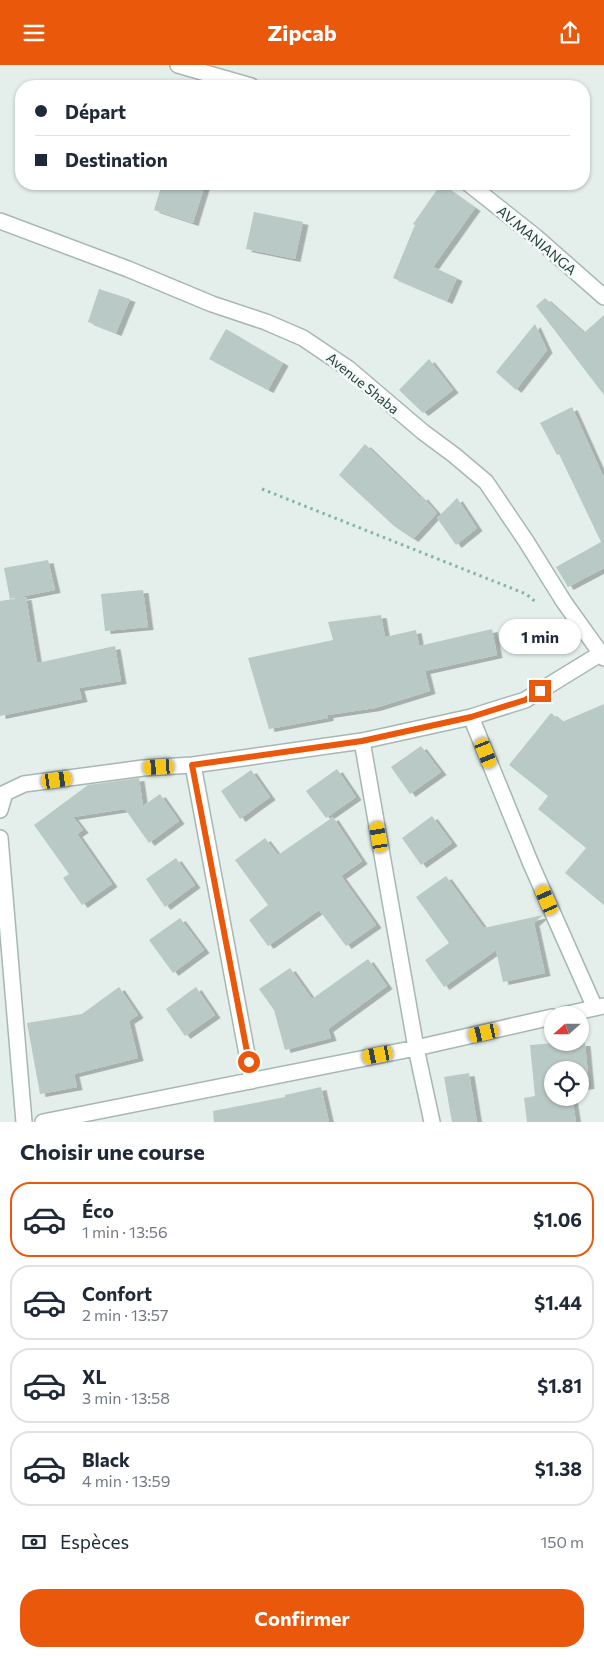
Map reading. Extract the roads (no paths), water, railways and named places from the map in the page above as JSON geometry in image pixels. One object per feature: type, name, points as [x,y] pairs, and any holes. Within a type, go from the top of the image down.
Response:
[{"type":"street","points":[[178,65],[230,80]]},
{"type":"street","name":"AV.MANIANGA","points":[[476,190],[536,237],[604,297]]},
{"type":"street","name":"Avenue Shaba","points":[[0,221],[128,269],[212,305],[266,323],[302,338],[349,369],[423,432],[486,482],[602,656]]},
{"type":"street","points":[[0,810],[5,793],[24,784],[143,768],[192,765],[362,741],[471,717],[525,700],[602,656]]},
{"type":"street","points":[[471,717],[531,864],[599,1007]]},
{"type":"street","points":[[362,741],[416,1048],[432,1122]]},
{"type":"street","points":[[192,765],[252,1081]]},
{"type":"street","points":[[0,837],[24,1122]]},
{"type":"street","points":[[43,1122],[416,1048],[544,1019]]}]
